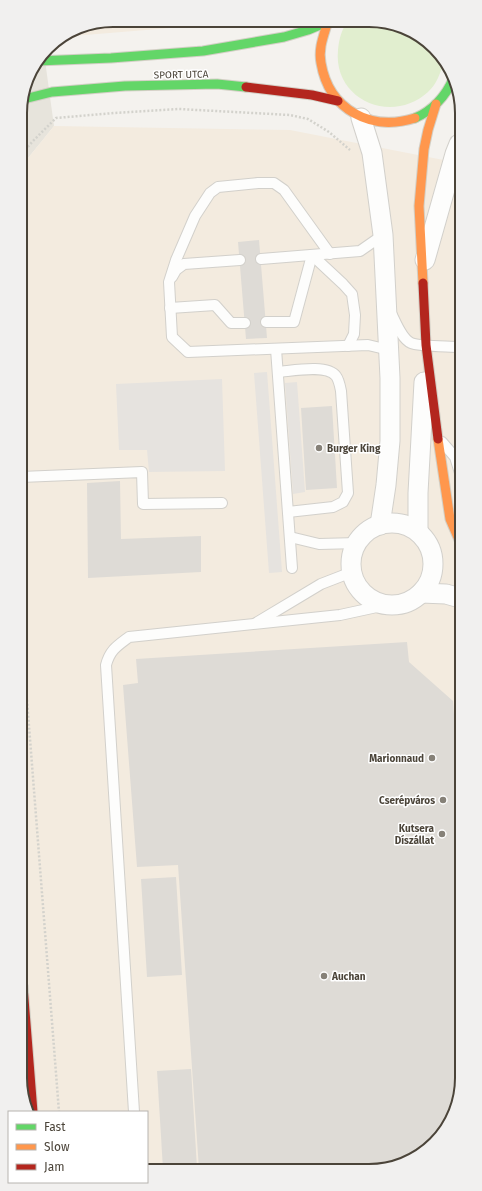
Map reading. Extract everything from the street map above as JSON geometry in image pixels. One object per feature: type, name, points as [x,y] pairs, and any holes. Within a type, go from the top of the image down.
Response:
[{"type":"main road","name":"SPORT UTCA","points":[[45,61],[111,58],[203,51],[284,37],[313,27]]},
{"type":"main road","points":[[325,27],[320,44],[320,56],[321,68],[327,85],[338,101],[348,110],[361,118],[374,122],[387,123],[414,119],[427,113],[443,96],[450,85]]},
{"type":"main road","name":"SPORT UTCA","points":[[29,98],[52,92],[125,86],[217,84],[312,94],[338,101]]},
{"type":"main road","points":[[436,104],[424,149],[419,206],[426,345],[437,436],[450,519],[455,530]]},
{"type":"main road","points":[[27,1036],[33,1108]]},
{"type":"street","points":[[361,118],[372,153],[383,235],[389,350],[390,441],[386,485],[380,525]]},
{"type":"street","points":[[423,267],[455,154]]},
{"type":"street","points":[[418,532],[418,493],[426,345]]},
{"type":"street","points":[[390,523],[410,527],[418,532],[426,541],[431,551],[433,562],[430,579],[421,593],[412,600],[404,603],[386,605],[374,601],[364,594],[356,584],[352,572],[354,552],[358,543],[368,532],[380,525],[390,523]]},
{"type":"street","points":[[421,593],[446,594],[455,597]]},
{"type":"lane","points":[[330,254],[284,190],[274,183],[218,187],[210,193],[195,216],[176,260],[169,282],[172,337],[188,352],[276,350],[368,345],[389,350]]},
{"type":"lane","points":[[261,259],[360,251],[383,235]]},
{"type":"lane","points":[[266,322],[294,322],[312,255]]},
{"type":"lane","points":[[312,255],[352,294],[355,315],[354,334],[348,346]]},
{"type":"lane","points":[[169,282],[176,270],[184,264],[240,260]]},
{"type":"lane","points":[[386,302],[399,332],[411,343],[455,347]]},
{"type":"lane","points":[[170,308],[215,305],[231,323],[244,323]]},
{"type":"lane","points":[[276,350],[292,568]]},
{"type":"lane","points":[[278,372],[320,369],[330,371],[336,376],[341,391],[348,493],[343,502],[333,507],[288,512]]},
{"type":"lane","points":[[437,436],[455,458]]},
{"type":"lane","points":[[27,477],[145,469],[143,504],[222,503]]},
{"type":"lane","points":[[290,537],[319,544],[358,543]]},
{"type":"lane","points":[[252,625],[321,584],[352,572]]},
{"type":"lane","points":[[134,1111],[106,665],[108,657],[115,647],[129,637],[340,616],[386,605]]},
{"type":"path","points":[[27,148],[56,118],[179,109],[290,115],[308,119],[329,132],[350,150]]},
{"type":"path","points":[[27,700],[59,1111]]},
{"type":"shaded area","points":[[107,27],[182,27],[76,36],[90,30]]},
{"type":"shaded area","points":[[45,60],[54,126],[27,159],[28,101],[30,90],[38,70]]},
{"type":"shaded area","points":[[54,126],[290,130],[455,162],[455,1084],[453,1095],[402,1157],[392,1161],[369,1164],[148,1164],[148,1111],[35,1111],[27,991],[27,159]]},
{"type":"shaded area","points":[[267,372],[282,572],[269,573],[254,373]]},
{"type":"shaded area","points":[[222,379],[225,471],[149,472],[147,450],[119,450],[116,384]]},
{"type":"shaded area","points":[[297,382],[305,492],[293,494],[285,383]]},
{"type":"green space","points":[[344,27],[375,27],[407,36],[422,45],[437,60],[442,67],[438,78],[428,92],[414,102],[398,106],[382,106],[368,102],[355,94],[345,82],[339,68],[338,50]]},
{"type":"building","points":[[259,240],[267,338],[246,339],[238,242]]},
{"type":"building","name":"Burger King","points":[[332,406],[337,488],[306,490],[301,408]]},
{"type":"building","points":[[120,481],[121,539],[201,536],[201,572],[88,578],[87,483]]},
{"type":"building","name":"Auchan","points":[[407,642],[409,662],[453,701],[455,728],[455,1084],[450,1106],[444,1121],[430,1139],[417,1150],[392,1161],[369,1164],[199,1164],[178,865],[137,867],[123,685],[138,683],[136,659]]},
{"type":"building","points":[[176,877],[182,975],[147,977],[141,879]]},
{"type":"building","points":[[191,1069],[197,1164],[163,1164],[157,1071]]},
{"type":"traffic: fast","points":[[45,61],[111,58],[203,51],[284,37],[315,27]]},
{"type":"traffic: fast","points":[[29,98],[52,92],[125,86],[217,84],[246,87]]},
{"type":"traffic: fast","points":[[415,118],[433,107],[450,85]]},
{"type":"traffic: slow","points":[[326,27],[321,47],[321,63],[326,79],[333,93],[343,105],[354,113],[368,119],[383,122],[399,122],[415,118]]},
{"type":"traffic: slow","points":[[423,283],[419,206],[424,149],[436,104]]},
{"type":"traffic: slow","points":[[438,439],[450,519],[455,530]]},
{"type":"traffic: jam","points":[[246,87],[312,95],[338,101]]},
{"type":"traffic: jam","points":[[423,283],[426,345],[438,439]]},
{"type":"traffic: jam","points":[[27,1036],[33,1108]]},
{"type":"place","name":"Burger King","points":[[319,448]]},
{"type":"place","name":"Marionnaud","points":[[432,758]]},
{"type":"place","name":"Cserépváros","points":[[443,800]]},
{"type":"place","name":"Kutsera Díszállat","points":[[442,834]]},
{"type":"place","name":"Auchan","points":[[324,976]]}]
